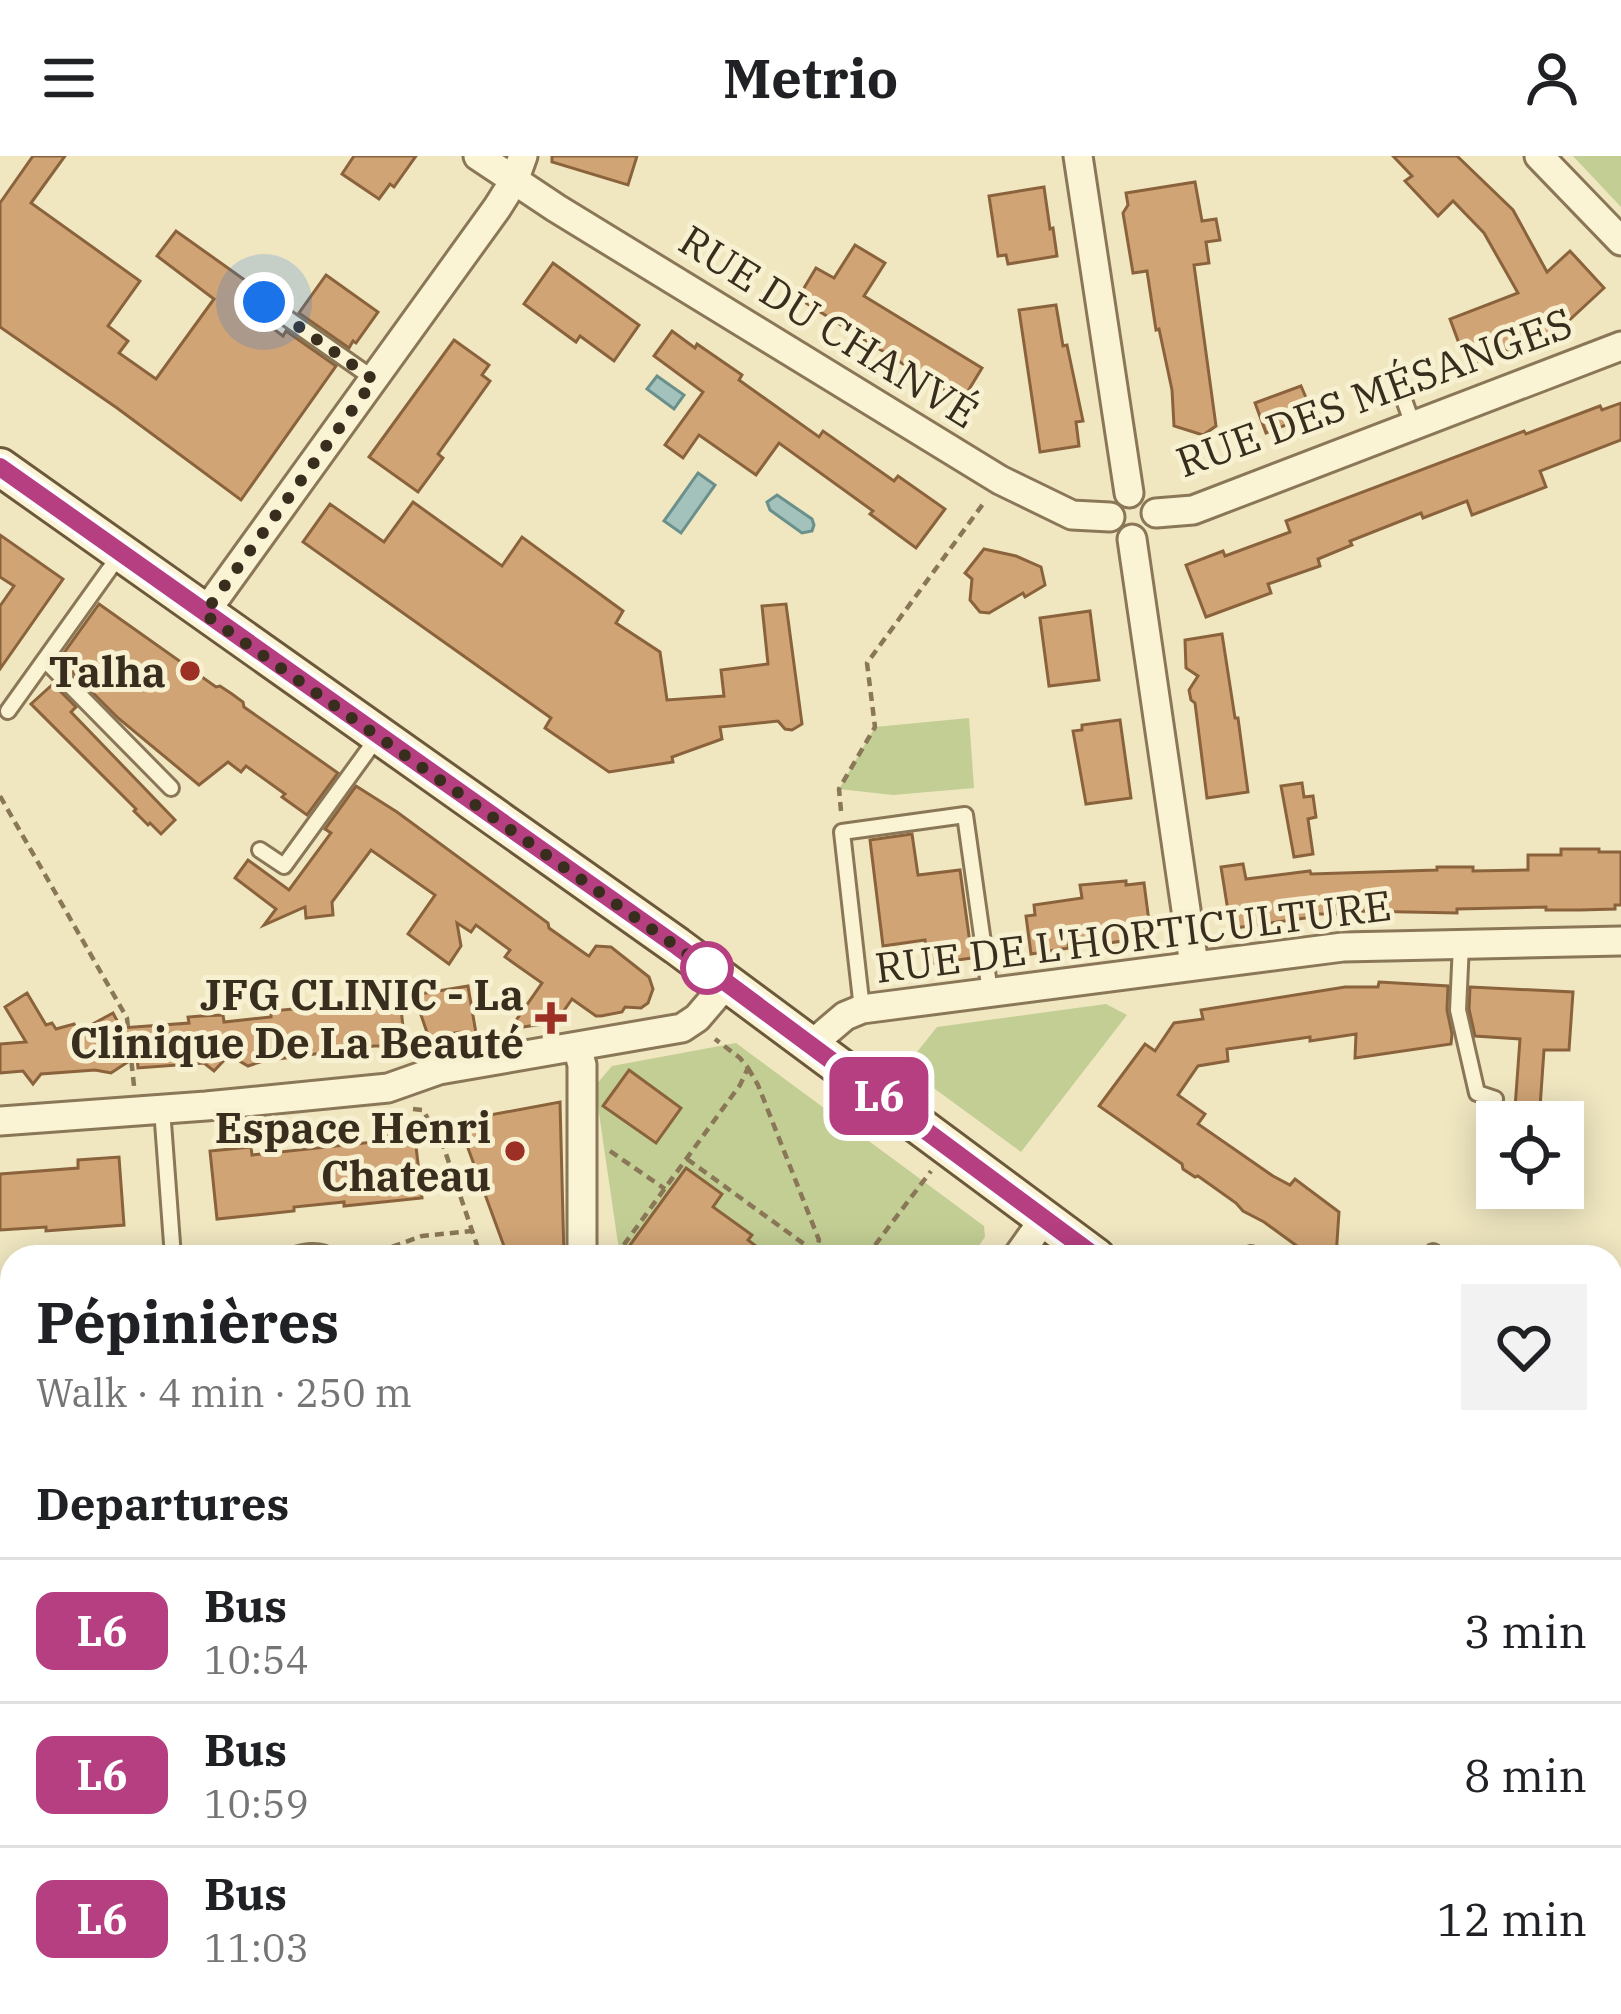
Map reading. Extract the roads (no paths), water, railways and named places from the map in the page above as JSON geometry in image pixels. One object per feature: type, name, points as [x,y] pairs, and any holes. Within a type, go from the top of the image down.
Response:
[{"type":"main road","points":[[0,467],[677,946],[1079,1245]]},
{"type":"street","name":"RUE DU CHANVÉ","points":[[478,156],[519,168],[1000,480],[1072,515],[1110,518]]},
{"type":"street","points":[[1078,156],[1129,493]]},
{"type":"street","points":[[1539,156],[1621,241]]},
{"type":"street","points":[[204,614],[374,380],[519,168]]},
{"type":"street","name":"RUE DES MÉSANGES","points":[[1156,513],[1192,510],[1621,346]]},
{"type":"street","points":[[1129,493],[1143,495],[1156,513],[1150,532],[1132,539],[1114,530],[1110,518],[1112,504],[1129,493]]},
{"type":"street","points":[[1132,539],[1194,965]]},
{"type":"street","name":"RUE DE L'HORTICULTURE","points":[[811,1045],[845,1016],[862,1009],[1194,965],[1343,946],[1621,941]]},
{"type":"street","points":[[0,1121],[388,1088],[439,1070],[682,1028],[727,983]]},
{"type":"street","points":[[577,1047],[582,1066],[582,1245]]},
{"type":"street","points":[[1025,1245],[1043,1220]]},
{"type":"lane","points":[[264,302],[374,380]]},
{"type":"lane","points":[[1402,397],[1413,425]]},
{"type":"lane","points":[[8,711],[121,554]]},
{"type":"lane","points":[[45,660],[171,788]]},
{"type":"lane","points":[[260,850],[284,866],[379,736]]},
{"type":"lane","points":[[862,1009],[842,832],[965,815],[990,992]]},
{"type":"lane","points":[[1461,944],[1461,1032],[1477,1093],[1495,1099]]},
{"type":"lane","points":[[149,1110],[171,1245]]},
{"type":"water","points":[[657,376],[684,395],[674,409],[647,389]]},
{"type":"water","points":[[698,473],[715,485],[681,533],[664,521]]},
{"type":"water","points":[[777,495],[812,519],[812,531],[802,533],[770,510],[767,502]]},
{"type":"place","name":"Talha","points":[[190,671]]},
{"type":"place","name":"JFG CLINIC - La Clinique De La Beauté","points":[[551,1018]]},
{"type":"place","name":"Espace Henri Chateau","points":[[515,1151]]}]
